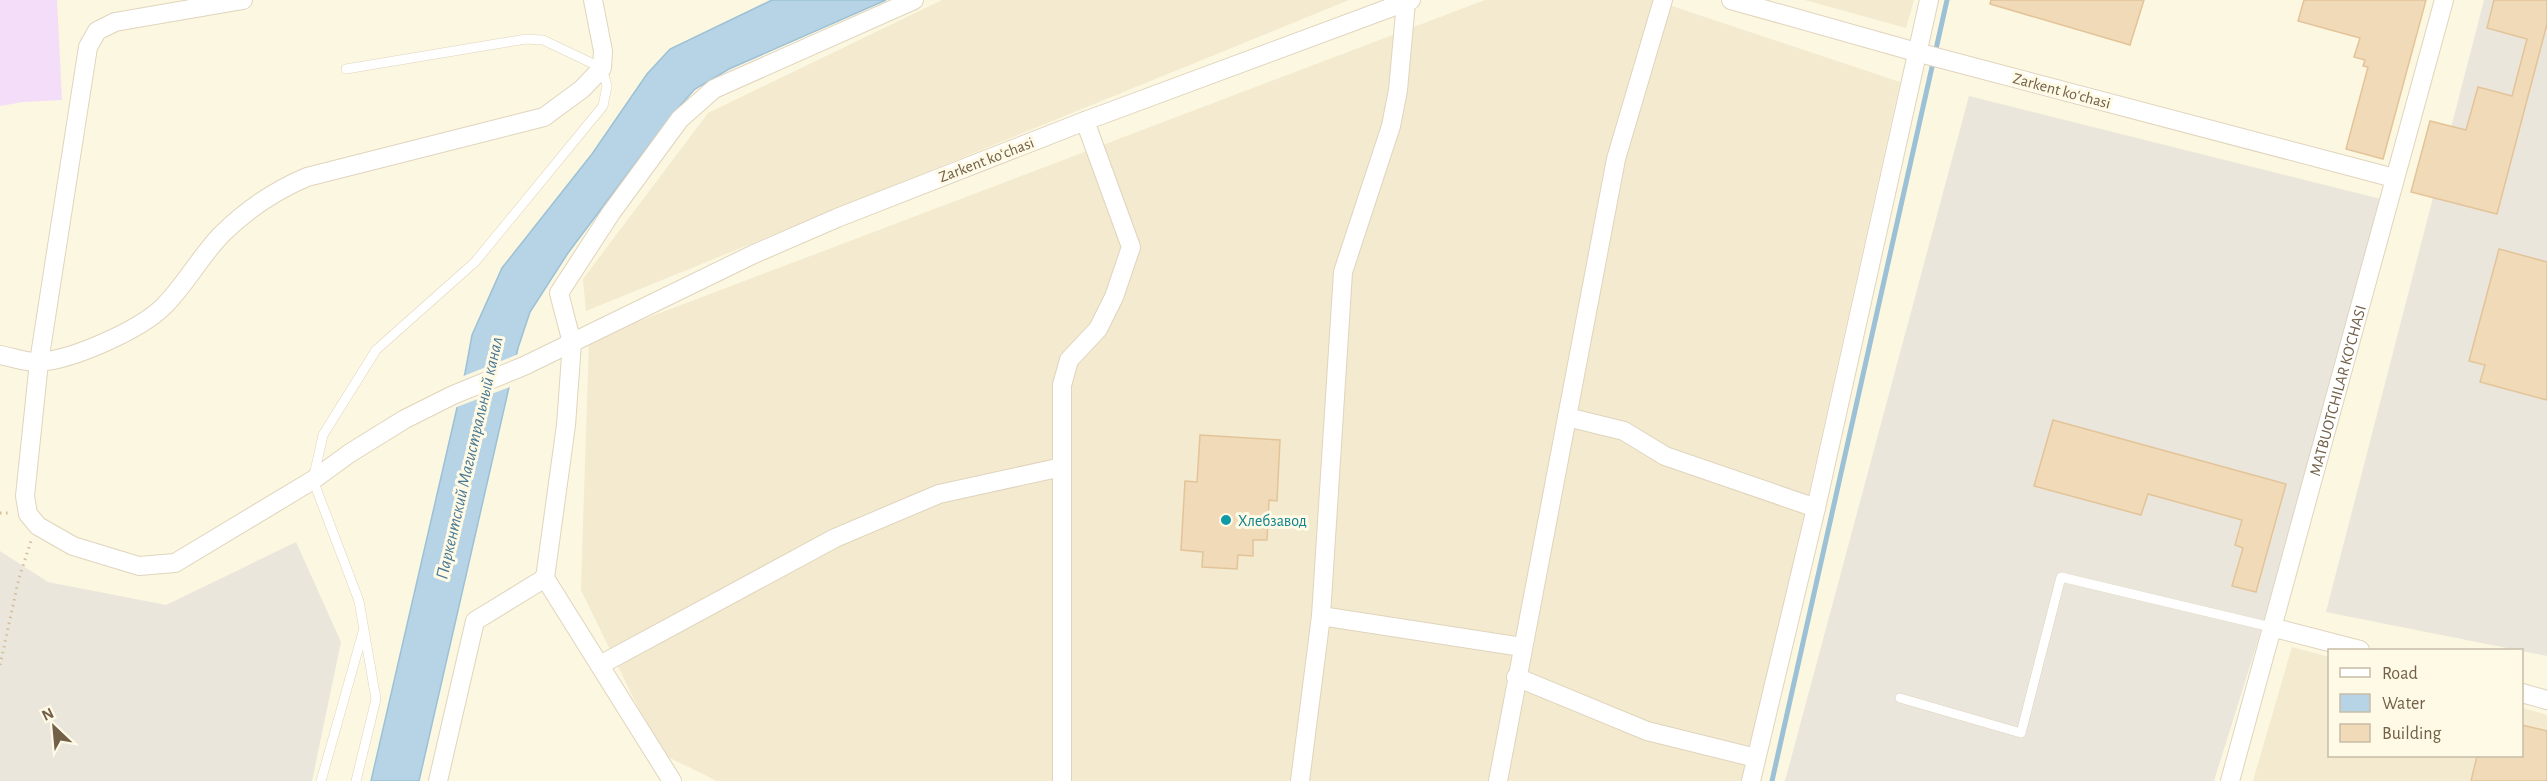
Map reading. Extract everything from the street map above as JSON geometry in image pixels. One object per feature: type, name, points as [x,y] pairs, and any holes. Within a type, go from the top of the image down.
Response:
[{"type":"street","points":[[38,526],[28,514],[24,496],[39,362],[88,47],[97,31],[115,22],[243,0]]},
{"type":"street","points":[[0,355],[39,362],[93,349],[141,322],[163,307],[220,236],[246,212],[278,189],[307,177],[544,117],[582,89],[602,68],[603,51],[593,0]]},
{"type":"street","points":[[672,781],[545,578],[566,425],[572,343],[559,293],[610,213],[680,119],[714,89],[914,0]]},
{"type":"street","points":[[1498,781],[1616,159],[1663,0]]},
{"type":"street","name":"Zarkent koʻchasi","points":[[1731,0],[1928,55],[2394,178]]},
{"type":"street","points":[[1751,781],[1928,55],[1929,0]]},
{"type":"street","name":"MATBUOTCHILAR KO'CHASI","points":[[2230,781],[2444,0]]},
{"type":"street","points":[[1300,781],[1320,616],[1343,272],[1391,126],[1398,90],[1408,1]]},
{"type":"street","name":"Zarkent koʻchasi","points":[[38,526],[73,546],[139,566],[175,564],[313,480],[350,453],[405,419],[453,395],[524,366],[754,254],[837,218],[1085,121],[1408,1]]},
{"type":"street","points":[[1062,781],[1062,385],[1069,360],[1098,329],[1114,297],[1131,247],[1085,121]]},
{"type":"street","points":[[1567,417],[1624,431],[1665,456],[1816,508]]},
{"type":"street","points":[[600,665],[835,538],[939,494],[1062,467]]},
{"type":"street","points":[[438,781],[475,621],[545,578]]},
{"type":"street","points":[[1320,616],[1522,647]]},
{"type":"street","points":[[2271,627],[2353,649]]},
{"type":"street","points":[[1516,677],[1647,731],[1756,758]]},
{"type":"street","points":[[2523,693],[2547,700]]},
{"type":"lane","points":[[346,69],[526,39],[543,40],[602,68],[607,86],[603,106],[475,262],[376,350],[323,435],[313,480],[359,601],[376,699],[356,781]]},
{"type":"lane","points":[[1900,698],[2021,733],[2061,577],[2271,627]]},
{"type":"lane","points":[[321,781],[364,630]]},
{"type":"path","points":[[0,665],[19,578],[38,526]]},
{"type":"shaded area","points":[[0,0],[57,0],[62,100],[0,106]]},
{"type":"shaded area","points":[[942,0],[1349,0],[586,311],[583,279],[708,113]]},
{"type":"shaded area","points":[[1485,0],[1654,0],[1900,82],[1745,781],[717,781],[660,753],[581,590],[589,340]]},
{"type":"shaded area","points":[[1805,0],[1914,0],[1906,28]]},
{"type":"shaded area","points":[[2484,0],[2547,0],[2547,656],[2523,651],[2523,649],[2512,649],[2326,612]]},
{"type":"shaded area","points":[[1969,96],[2385,200],[2259,637],[2214,781],[1785,781]]},
{"type":"shaded area","points":[[296,542],[341,642],[312,781],[0,781],[0,551],[48,582],[166,605]]},
{"type":"shaded area","points":[[2292,647],[2328,657],[2328,757],[2523,757],[2523,708],[2547,715],[2547,781],[2253,781]]},
{"type":"water","name":"Паркентский Магистральный канал","points":[[772,0],[886,0],[729,69],[695,89],[671,116],[568,253],[530,312],[518,348],[419,781],[371,781],[472,335],[502,268],[592,154],[647,74],[670,49]]},
{"type":"pier","points":[[521,353],[513,386],[454,408],[461,377]]},
{"type":"building","points":[[1991,0],[2144,0],[2130,45],[1990,4]]},
{"type":"building","points":[[2304,0],[2426,0],[2383,159],[2346,149],[2368,67],[2363,66],[2365,60],[2354,57],[2360,38],[2298,21]]},
{"type":"building","points":[[2494,0],[2547,0],[2547,24],[2497,214],[2411,192],[2430,121],[2466,130],[2478,87],[2512,96],[2527,39],[2487,28]]},
{"type":"building","points":[[2499,249],[2547,262],[2547,400],[2480,382],[2485,365],[2469,361]]},
{"type":"building","points":[[2053,420],[2286,484],[2256,592],[2232,586],[2243,548],[2235,545],[2242,520],[2148,494],[2141,515],[2034,486]]},
{"type":"building","name":"Хлебзавод","points":[[1200,435],[1280,440],[1277,501],[1269,500],[1267,540],[1253,540],[1253,556],[1238,555],[1237,569],[1202,567],[1203,552],[1181,550],[1185,481],[1197,482]]},
{"type":"building","points":[[2523,725],[2547,731],[2547,781],[2471,781],[2477,757],[2523,757]]},
{"type":"waterway","points":[[1772,781],[1947,0]]},
{"type":"place","name":"Хлебзавод","points":[[1226,520]]}]
